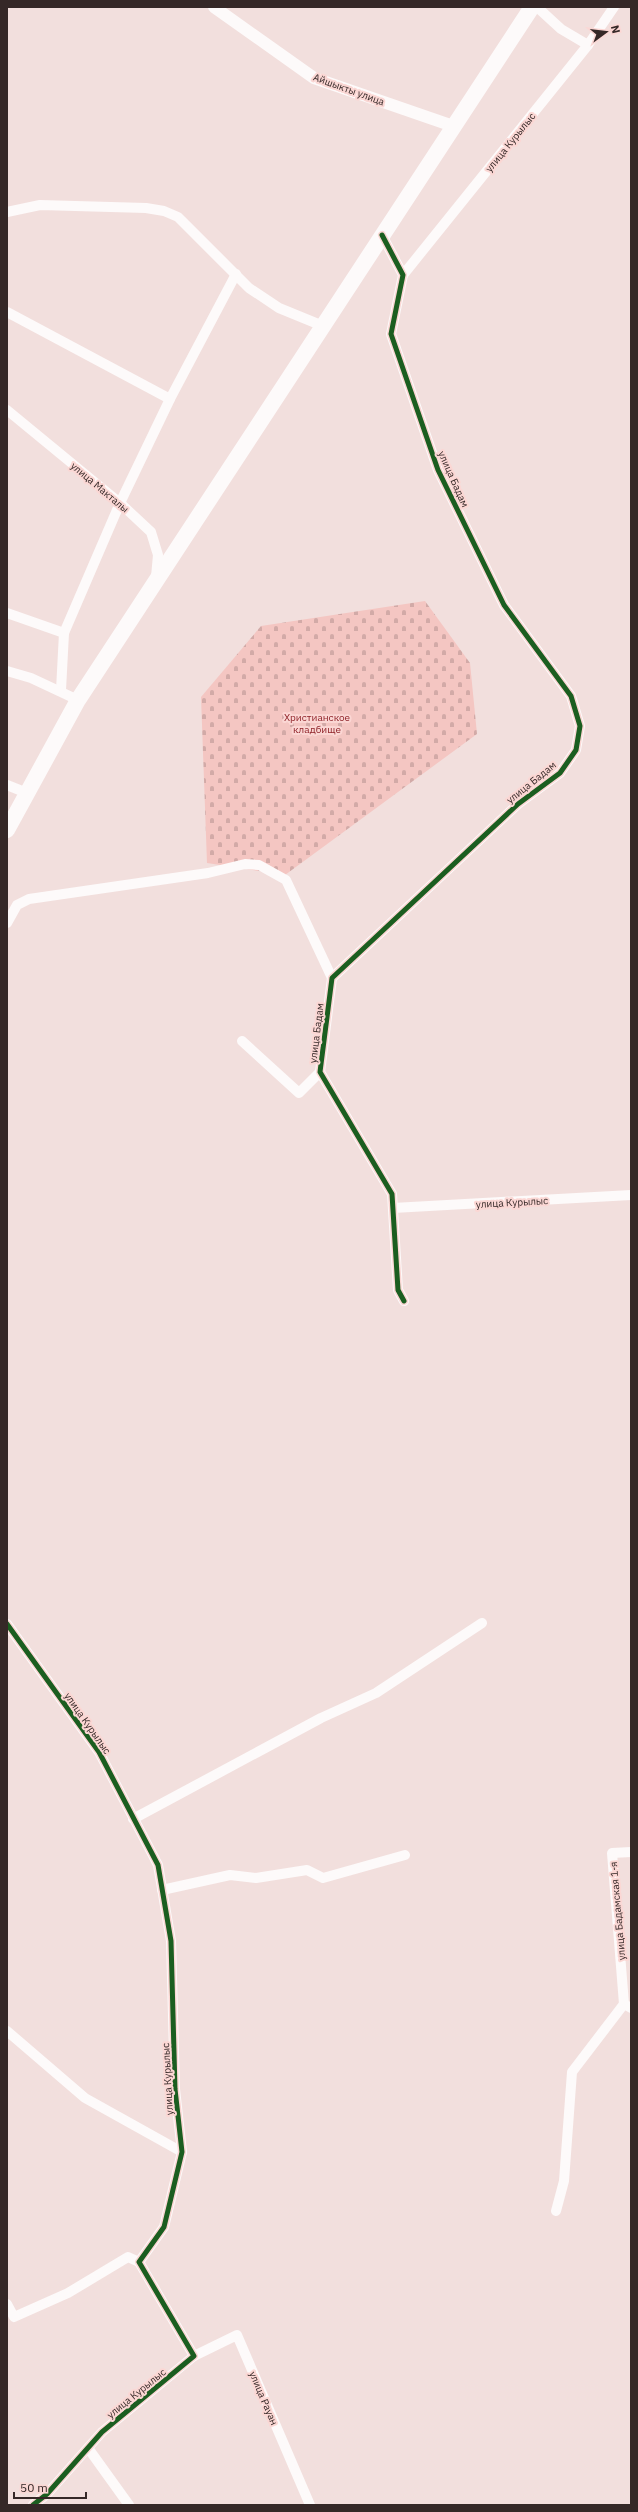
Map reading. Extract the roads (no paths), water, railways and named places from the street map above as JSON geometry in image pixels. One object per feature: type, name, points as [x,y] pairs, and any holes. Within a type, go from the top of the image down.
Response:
[{"type":"highway","points":[[7,830],[78,700],[532,7]]},
{"type":"street","name":"Айшыкты улица","points":[[214,7],[314,78],[453,126]]},
{"type":"street","points":[[537,7],[561,29],[588,45]]},
{"type":"street","name":"улица Курылыс","points":[[403,275],[588,45],[614,7]]},
{"type":"street","points":[[7,212],[40,205],[146,208],[164,211],[178,218],[249,288],[279,308],[323,326]]},
{"type":"street","points":[[382,234],[403,275]]},
{"type":"street","points":[[60,690],[64,633],[120,503],[170,399],[236,274]]},
{"type":"street","name":"улица Бадам","points":[[403,275],[391,334],[438,470],[504,605],[571,696],[580,726],[576,750],[560,773],[518,804],[332,978],[320,1072],[392,1194],[398,1290],[404,1301]]},
{"type":"street","points":[[7,312],[170,399]]},
{"type":"street","name":"улица Макталы","points":[[7,410],[120,503],[152,532],[158,555],[156,583]]},
{"type":"street","points":[[7,613],[64,633]]},
{"type":"street","points":[[7,672],[31,678],[60,690],[78,700]]},
{"type":"street","points":[[7,785],[27,793]]},
{"type":"street","points":[[7,923],[17,905],[29,899],[208,873],[245,864],[259,865],[286,880],[332,978]]},
{"type":"street","points":[[242,1041],[299,1092],[320,1072]]},
{"type":"street","name":"улица Курылыс","points":[[393,1208],[631,1195]]},
{"type":"street","points":[[134,1819],[321,1718],[376,1694],[482,1622]]},
{"type":"street","name":"улица Курылыс","points":[[7,1624],[99,1752],[158,1865],[171,1941],[175,2089],[182,2152],[164,2227],[139,2262]]},
{"type":"street","name":"улица Бадамская 1-я","points":[[627,2006],[612,1853],[631,1852]]},
{"type":"street","points":[[162,1890],[230,1875],[256,1878],[307,1870],[323,1878],[405,1855]]},
{"type":"street","points":[[556,2211],[564,2181],[572,2072],[627,2006]]},
{"type":"street","points":[[7,2031],[85,2098],[182,2152]]},
{"type":"street","points":[[7,2304],[14,2317],[68,2293],[128,2257],[139,2262],[194,2356]]},
{"type":"street","name":"улица Рауан","points":[[194,2356],[237,2335],[310,2505]]},
{"type":"street","name":"улица Курылыс","points":[[33,2505],[47,2494],[102,2432],[194,2356]]},
{"type":"street","points":[[88,2448],[129,2505]]},
{"type":"park label","name":"Христианское кладбище","points":[[317,722]]}]
